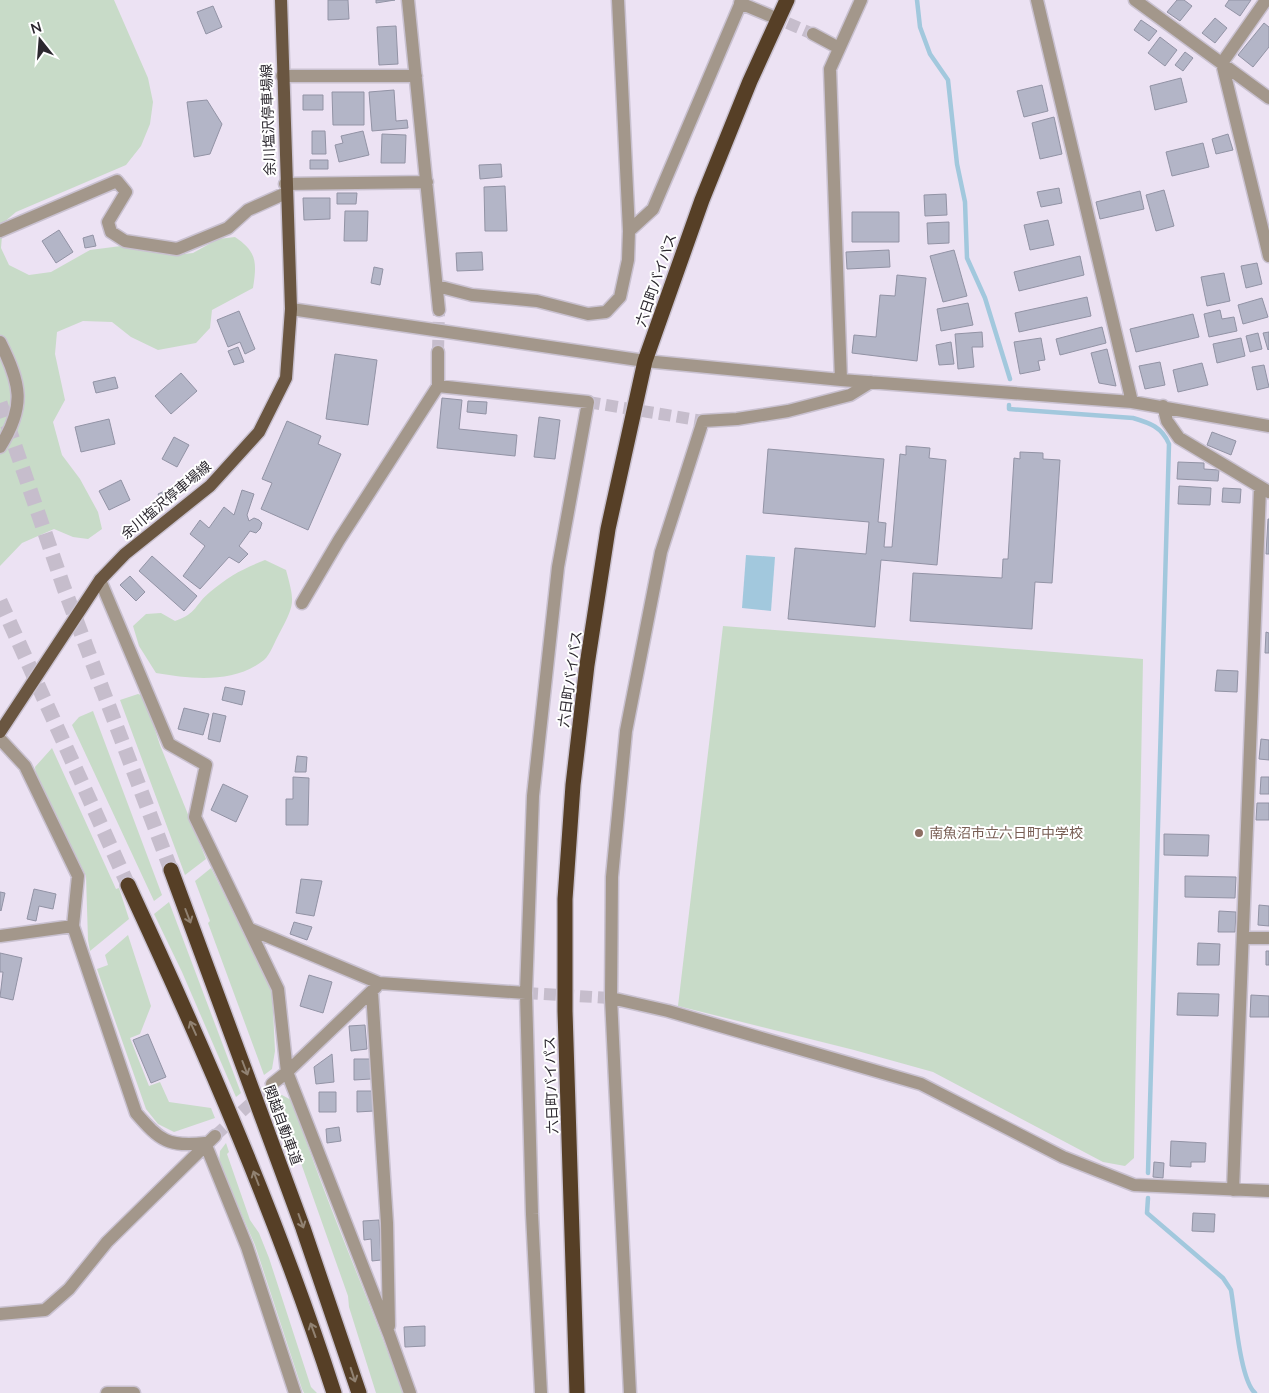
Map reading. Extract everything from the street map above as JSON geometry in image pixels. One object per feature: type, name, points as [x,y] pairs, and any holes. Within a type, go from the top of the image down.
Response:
[{"type":"highway","name":"六日町バイパス","points":[[576,1393],[565,1011],[565,899],[573,785],[608,528],[644,361],[702,200],[750,81],[787,0]]},
{"type":"highway","name":"関越自動車道","points":[[170,870],[303,1228],[359,1393]]},
{"type":"highway","points":[[128,885],[211,1067],[244,1148],[284,1250],[334,1393]]},
{"type":"main road","name":"余川塩沢停車場線","points":[[0,732],[100,580],[125,554],[210,486],[259,432],[286,378],[291,309],[281,0]]},
{"type":"street","points":[[408,0],[439,310]]},
{"type":"street","points":[[437,286],[472,295],[537,300],[588,314],[606,312],[620,297],[628,260],[629,231],[618,0]]},
{"type":"street","points":[[841,380],[830,69],[861,0]]},
{"type":"street","points":[[1038,0],[1132,402]]},
{"type":"street","points":[[1135,0],[1269,98]]},
{"type":"street","points":[[1266,0],[1222,63],[1269,256]]},
{"type":"street","points":[[629,231],[653,209],[741,2],[770,16]]},
{"type":"street","points":[[812,34],[839,48]]},
{"type":"street","points":[[282,76],[416,76]]},
{"type":"street","points":[[0,231],[117,182],[126,192],[108,222],[111,232],[124,242],[177,249],[228,228],[248,210],[286,188],[427,182]]},
{"type":"street","points":[[291,309],[644,361],[841,380],[1132,402],[1269,426]]},
{"type":"street","points":[[0,342],[15,379],[19,400],[13,426],[0,447]]},
{"type":"street","points":[[302,603],[339,540],[438,386],[438,352]]},
{"type":"street","points":[[630,1393],[611,998],[612,877],[626,731],[661,552],[703,421],[737,420],[788,410],[850,395],[871,382]]},
{"type":"street","points":[[438,386],[588,402],[558,567],[534,786],[526,993],[532,1214],[541,1393]]},
{"type":"street","points":[[1163,406],[1167,421],[1179,438],[1266,489],[1232,1190]]},
{"type":"street","points":[[100,580],[169,744],[206,765],[195,817],[278,989],[287,1072],[389,1334],[410,1393]]},
{"type":"street","points":[[0,739],[25,766],[78,876],[73,926],[136,1113],[155,1135],[179,1146],[210,1139]]},
{"type":"street","points":[[0,936],[73,926]]},
{"type":"street","points":[[250,930],[376,987],[526,993]]},
{"type":"street","points":[[1244,938],[1269,938]]},
{"type":"street","points":[[272,1084],[376,987]]},
{"type":"street","points":[[376,987],[387,1223],[389,1334]]},
{"type":"street","points":[[611,998],[668,1011],[921,1084],[1063,1157],[1134,1185],[1269,1191]]},
{"type":"street","points":[[0,1314],[45,1310],[69,1289],[107,1242],[210,1139]]},
{"type":"street","points":[[210,1139],[295,1393]]},
{"type":"street","points":[[107,1393],[134,1393]]},
{"type":"green space","points":[[0,0],[114,0],[148,78],[153,102],[150,124],[141,146],[126,165],[16,212],[3,223],[1,248],[9,265],[29,275],[51,272],[90,250],[121,246],[158,250],[176,255],[193,253],[218,239],[235,237],[248,248],[254,258],[255,271],[253,288],[212,310],[210,328],[196,343],[158,350],[131,337],[112,322],[83,321],[57,332],[55,354],[65,400],[53,422],[62,455],[80,479],[98,512],[102,529],[88,539],[73,537],[54,529],[22,543],[0,566]]},
{"type":"green space","points":[[265,560],[286,570],[292,597],[291,609],[266,658],[252,668],[239,673],[212,678],[183,677],[156,673],[139,646],[133,626],[146,614],[161,613],[175,621],[188,615],[205,597],[230,577]]},
{"type":"green space","name":"南魚沼市立六日町中学校","points":[[723,626],[1143,659],[1134,1158],[1125,1166],[1103,1162],[933,1072],[854,1050],[678,1006]]},
{"type":"green space","points":[[138,694],[144,696],[160,745],[206,859],[185,875],[120,700]]},
{"type":"green space","points":[[93,711],[162,895],[154,901],[72,725],[79,717]]},
{"type":"green space","points":[[52,748],[116,889],[119,888],[129,919],[90,951],[86,876],[36,776],[35,767]]},
{"type":"green space","points":[[211,868],[272,990],[275,1051],[272,1069],[264,1075],[208,923],[210,921],[195,881]]},
{"type":"green space","points":[[169,902],[241,1093],[236,1097],[182,972],[154,914]]},
{"type":"green space","points":[[128,935],[151,1006],[140,1034],[130,1038],[149,1086],[160,1082],[169,1102],[211,1108],[215,1118],[174,1132],[158,1124],[146,1109],[97,969],[108,965],[105,955]]},
{"type":"green space","points":[[282,1095],[293,1101],[318,1175],[403,1393],[376,1393],[349,1307],[348,1296],[290,1132],[281,1119],[273,1098]]},
{"type":"green space","points":[[226,1143],[229,1152],[227,1154],[250,1220],[259,1233],[269,1258],[311,1387],[317,1393],[304,1393],[302,1389],[255,1245],[219,1163],[220,1151]]},
{"type":"water","points":[[746,555],[775,557],[771,611],[742,608]]},
{"type":"building","points":[[328,0],[348,0],[349,19],[328,20]]},
{"type":"building","points":[[376,0],[395,0],[376,3]]},
{"type":"building","points":[[1177,0],[1184,0],[1192,6],[1180,21],[1167,12]]},
{"type":"building","points":[[1229,0],[1251,0],[1240,16],[1225,6]]},
{"type":"building","points":[[213,6],[222,27],[206,34],[197,12]]},
{"type":"building","points":[[1215,18],[1227,28],[1215,43],[1202,33]]},
{"type":"building","points":[[1141,20],[1157,31],[1149,41],[1134,30]]},
{"type":"building","points":[[1264,23],[1269,27],[1269,47],[1253,67],[1238,55]]},
{"type":"building","points":[[396,26],[398,64],[379,65],[377,27]]},
{"type":"building","points":[[1160,37],[1177,50],[1165,66],[1148,53]]},
{"type":"building","points":[[1185,52],[1193,58],[1183,71],[1175,65]]},
{"type":"building","points":[[1181,78],[1187,102],[1155,110],[1150,86]]},
{"type":"building","points":[[1042,85],[1048,111],[1024,117],[1017,91]]},
{"type":"building","points":[[394,90],[396,121],[407,120],[408,128],[372,131],[369,92]]},
{"type":"building","points":[[332,92],[364,92],[364,125],[333,125]]},
{"type":"building","points":[[303,95],[323,95],[323,110],[303,110]]},
{"type":"building","points":[[207,100],[222,124],[210,154],[194,157],[187,102]]},
{"type":"building","points":[[1054,117],[1062,154],[1040,159],[1032,123]]},
{"type":"building","points":[[312,131],[325,131],[326,154],[312,154]]},
{"type":"building","points":[[363,131],[369,155],[339,162],[335,145],[343,143],[341,136]]},
{"type":"building","points":[[382,134],[406,135],[405,163],[381,163]]},
{"type":"building","points":[[1228,134],[1233,150],[1216,154],[1212,139]]},
{"type":"building","points":[[1203,143],[1209,167],[1172,176],[1166,152]]},
{"type":"building","points":[[310,160],[328,160],[328,169],[310,169]]},
{"type":"building","points":[[501,164],[502,177],[480,179],[479,165]]},
{"type":"building","points":[[505,186],[507,231],[485,231],[484,187]]},
{"type":"building","points":[[1059,188],[1062,203],[1041,207],[1037,192]]},
{"type":"building","points":[[1164,190],[1174,226],[1156,231],[1146,195]]},
{"type":"building","points":[[1140,191],[1144,209],[1100,219],[1096,202]]},
{"type":"building","points":[[337,193],[357,193],[356,204],[337,204]]},
{"type":"building","points":[[946,194],[947,215],[925,216],[924,195]]},
{"type":"building","points":[[303,198],[330,198],[330,219],[304,220]]},
{"type":"building","points":[[345,211],[368,211],[367,241],[344,241]]},
{"type":"building","points":[[852,212],[899,212],[899,242],[852,242]]},
{"type":"building","points":[[1048,220],[1054,245],[1030,250],[1024,225]]},
{"type":"building","points":[[949,222],[949,243],[928,244],[927,223]]},
{"type":"building","points":[[59,230],[73,252],[56,263],[42,241]]},
{"type":"building","points":[[93,235],[96,246],[85,248],[83,238]]},
{"type":"building","points":[[889,250],[890,267],[847,269],[846,252]]},
{"type":"building","points":[[954,250],[967,296],[943,302],[930,256]]},
{"type":"building","points":[[482,252],[483,270],[457,271],[456,253]]},
{"type":"building","points":[[1080,256],[1084,275],[1019,291],[1014,272]]},
{"type":"building","points":[[1257,263],[1262,284],[1246,288],[1241,266]]},
{"type":"building","points":[[374,267],[383,269],[380,285],[371,283]]},
{"type":"building","points":[[1224,273],[1230,301],[1207,306],[1201,277]]},
{"type":"building","points":[[897,275],[926,278],[917,361],[852,353],[854,335],[876,337],[880,295],[895,296]]},
{"type":"building","points":[[1087,297],[1091,316],[1019,332],[1015,313]]},
{"type":"building","points":[[1262,298],[1268,317],[1243,324],[1238,305]]},
{"type":"building","points":[[968,303],[973,325],[941,331],[937,309]]},
{"type":"building","points":[[1220,310],[1222,319],[1234,317],[1237,331],[1209,337],[1204,314]]},
{"type":"building","points":[[239,311],[255,349],[245,354],[240,342],[228,347],[217,320]]},
{"type":"building","points":[[1193,314],[1199,337],[1136,352],[1130,329]]},
{"type":"building","points":[[1102,327],[1106,343],[1060,355],[1056,339]]},
{"type":"building","points":[[982,332],[983,347],[972,347],[974,367],[958,369],[955,334]]},
{"type":"building","points":[[1269,332],[1269,349],[1268,350],[1263,333]]},
{"type":"building","points":[[1258,333],[1262,349],[1250,352],[1246,336]]},
{"type":"building","points":[[1041,338],[1045,360],[1038,361],[1040,370],[1020,374],[1014,342]]},
{"type":"building","points":[[1241,338],[1245,356],[1217,363],[1213,344]]},
{"type":"building","points":[[951,342],[954,364],[939,365],[936,345]]},
{"type":"building","points":[[238,347],[244,362],[234,365],[228,351]]},
{"type":"building","points":[[1107,349],[1116,386],[1099,383],[1091,353]]},
{"type":"building","points":[[335,354],[377,360],[368,425],[326,419]]},
{"type":"building","points":[[1160,362],[1165,385],[1145,389],[1139,366]]},
{"type":"building","points":[[1202,363],[1208,385],[1178,392],[1173,370]]},
{"type":"building","points":[[1264,365],[1269,387],[1257,390],[1252,367]]},
{"type":"building","points":[[181,373],[197,391],[171,414],[155,396]]},
{"type":"building","points":[[115,377],[118,388],[96,393],[93,382]]},
{"type":"building","points":[[442,398],[462,400],[459,429],[517,435],[515,456],[437,448]]},
{"type":"building","points":[[468,401],[487,402],[486,414],[467,412]]},
{"type":"building","points":[[539,417],[560,420],[555,459],[534,457]]},
{"type":"building","points":[[109,419],[115,444],[81,452],[75,427]]},
{"type":"building","points":[[287,421],[321,436],[318,444],[341,454],[308,530],[261,509],[272,483],[262,479]]},
{"type":"building","points":[[1212,432],[1236,441],[1231,455],[1207,445]]},
{"type":"building","points":[[174,437],[189,445],[177,467],[162,459]]},
{"type":"building","points":[[906,446],[930,448],[929,458],[946,460],[937,565],[881,560],[875,627],[788,619],[795,548],[866,554],[869,522],[763,513],[768,449],[884,459],[878,522],[886,523],[884,547],[892,547],[900,454],[906,455]]},
{"type":"building","points":[[1020,452],[1043,453],[1043,459],[1060,460],[1052,583],[1035,582],[1032,629],[910,621],[913,573],[1002,578],[1003,559],[1008,559],[1014,458],[1020,459]]},
{"type":"building","points":[[1178,462],[1204,463],[1204,469],[1219,470],[1218,481],[1177,479]]},
{"type":"building","points":[[121,480],[130,500],[109,510],[99,491]]},
{"type":"building","points":[[1179,486],[1211,488],[1210,505],[1178,504]]},
{"type":"building","points":[[171,488],[176,497],[163,504],[158,494]]},
{"type":"building","points":[[1223,488],[1241,489],[1240,503],[1222,502]]},
{"type":"building","points":[[242,490],[254,494],[247,515],[249,521],[254,518],[262,523],[260,529],[256,533],[250,531],[239,546],[248,554],[239,563],[229,557],[200,589],[183,576],[205,546],[190,534],[200,520],[209,528],[224,507],[234,515]]},
{"type":"building","points":[[1268,519],[1269,554],[1266,554]]},
{"type":"building","points":[[152,556],[197,596],[184,611],[139,571]]},
{"type":"building","points":[[130,576],[145,592],[136,601],[120,585]]},
{"type":"building","points":[[1266,632],[1269,633],[1269,653],[1265,653]]},
{"type":"building","points":[[1217,670],[1238,671],[1237,692],[1215,691]]},
{"type":"building","points":[[225,687],[245,691],[242,705],[222,700]]},
{"type":"building","points":[[184,708],[209,714],[203,735],[178,729]]},
{"type":"building","points":[[213,713],[226,716],[220,742],[208,739]]},
{"type":"building","points":[[1261,739],[1269,740],[1269,760],[1259,759]]},
{"type":"building","points":[[297,756],[307,757],[306,772],[295,772]]},
{"type":"building","points":[[293,777],[309,778],[308,825],[286,825],[286,799],[293,799]]},
{"type":"building","points":[[1261,777],[1269,777],[1269,794],[1260,794]]},
{"type":"building","points":[[223,784],[248,796],[236,822],[211,810]]},
{"type":"building","points":[[1257,803],[1269,803],[1269,820],[1256,820]]},
{"type":"building","points":[[1164,834],[1209,835],[1208,856],[1164,855]]},
{"type":"building","points":[[1185,876],[1236,877],[1235,898],[1185,897]]},
{"type":"building","points":[[301,879],[322,881],[314,916],[296,913]]},
{"type":"building","points":[[34,889],[56,894],[53,909],[39,906],[36,921],[27,919]]},
{"type":"building","points":[[0,892],[5,893],[1,911],[0,910]]},
{"type":"building","points":[[1259,905],[1269,906],[1269,926],[1258,925]]},
{"type":"building","points":[[1219,911],[1236,912],[1235,932],[1218,932]]},
{"type":"building","points":[[294,922],[312,927],[307,940],[290,934]]},
{"type":"building","points":[[1198,943],[1220,944],[1219,965],[1197,965]]},
{"type":"building","points":[[1266,951],[1269,951],[1269,965],[1266,965]]},
{"type":"building","points":[[0,953],[22,958],[13,1000],[0,997],[3,972],[0,972]]},
{"type":"building","points":[[309,975],[332,982],[323,1013],[300,1006]]},
{"type":"building","points":[[1178,993],[1219,994],[1218,1016],[1177,1015]]},
{"type":"building","points":[[1251,995],[1269,996],[1269,1017],[1250,1017]]},
{"type":"building","points":[[365,1025],[367,1049],[351,1051],[349,1026]]},
{"type":"building","points":[[148,1034],[166,1077],[151,1083],[133,1040]]},
{"type":"building","points":[[332,1054],[334,1082],[316,1084],[314,1067]]},
{"type":"building","points":[[354,1059],[371,1059],[371,1079],[354,1080]]},
{"type":"building","points":[[357,1091],[374,1091],[374,1111],[357,1112]]},
{"type":"building","points":[[319,1092],[336,1092],[336,1112],[319,1112]]},
{"type":"building","points":[[339,1127],[341,1141],[327,1143],[326,1129]]},
{"type":"building","points":[[1171,1141],[1206,1143],[1205,1162],[1191,1162],[1191,1167],[1170,1166]]},
{"type":"building","points":[[1154,1162],[1164,1163],[1163,1178],[1153,1177]]},
{"type":"building","points":[[1193,1213],[1215,1214],[1214,1232],[1192,1231]]},
{"type":"building","points":[[379,1220],[381,1260],[372,1261],[371,1239],[364,1240],[363,1221]]},
{"type":"building","points":[[425,1326],[425,1346],[405,1347],[404,1327]]},
{"type":"waterway","points":[[917,0],[920,27],[930,54],[948,80],[957,164],[965,202],[967,258],[985,298],[1010,379]]},
{"type":"waterway","points":[[1009,405],[1009,409],[1133,418],[1155,426],[1163,433],[1169,444],[1148,1173]]},
{"type":"waterway","points":[[1148,1198],[1147,1213],[1223,1278],[1231,1290],[1245,1375],[1255,1393]]},
{"type":"tunnel","points":[[771,16],[813,34]]},
{"type":"tunnel","points":[[438,352],[439,310]]},
{"type":"tunnel","points":[[588,402],[703,421]]},
{"type":"tunnel","points":[[0,403],[64,588],[171,870]]},
{"type":"tunnel","points":[[0,601],[128,885]]},
{"type":"tunnel","points":[[526,993],[611,998]]},
{"type":"tunnel","points":[[215,1136],[272,1084]]},
{"type":"place","name":"南魚沼市立六日町中学校","points":[[919,833]]}]
